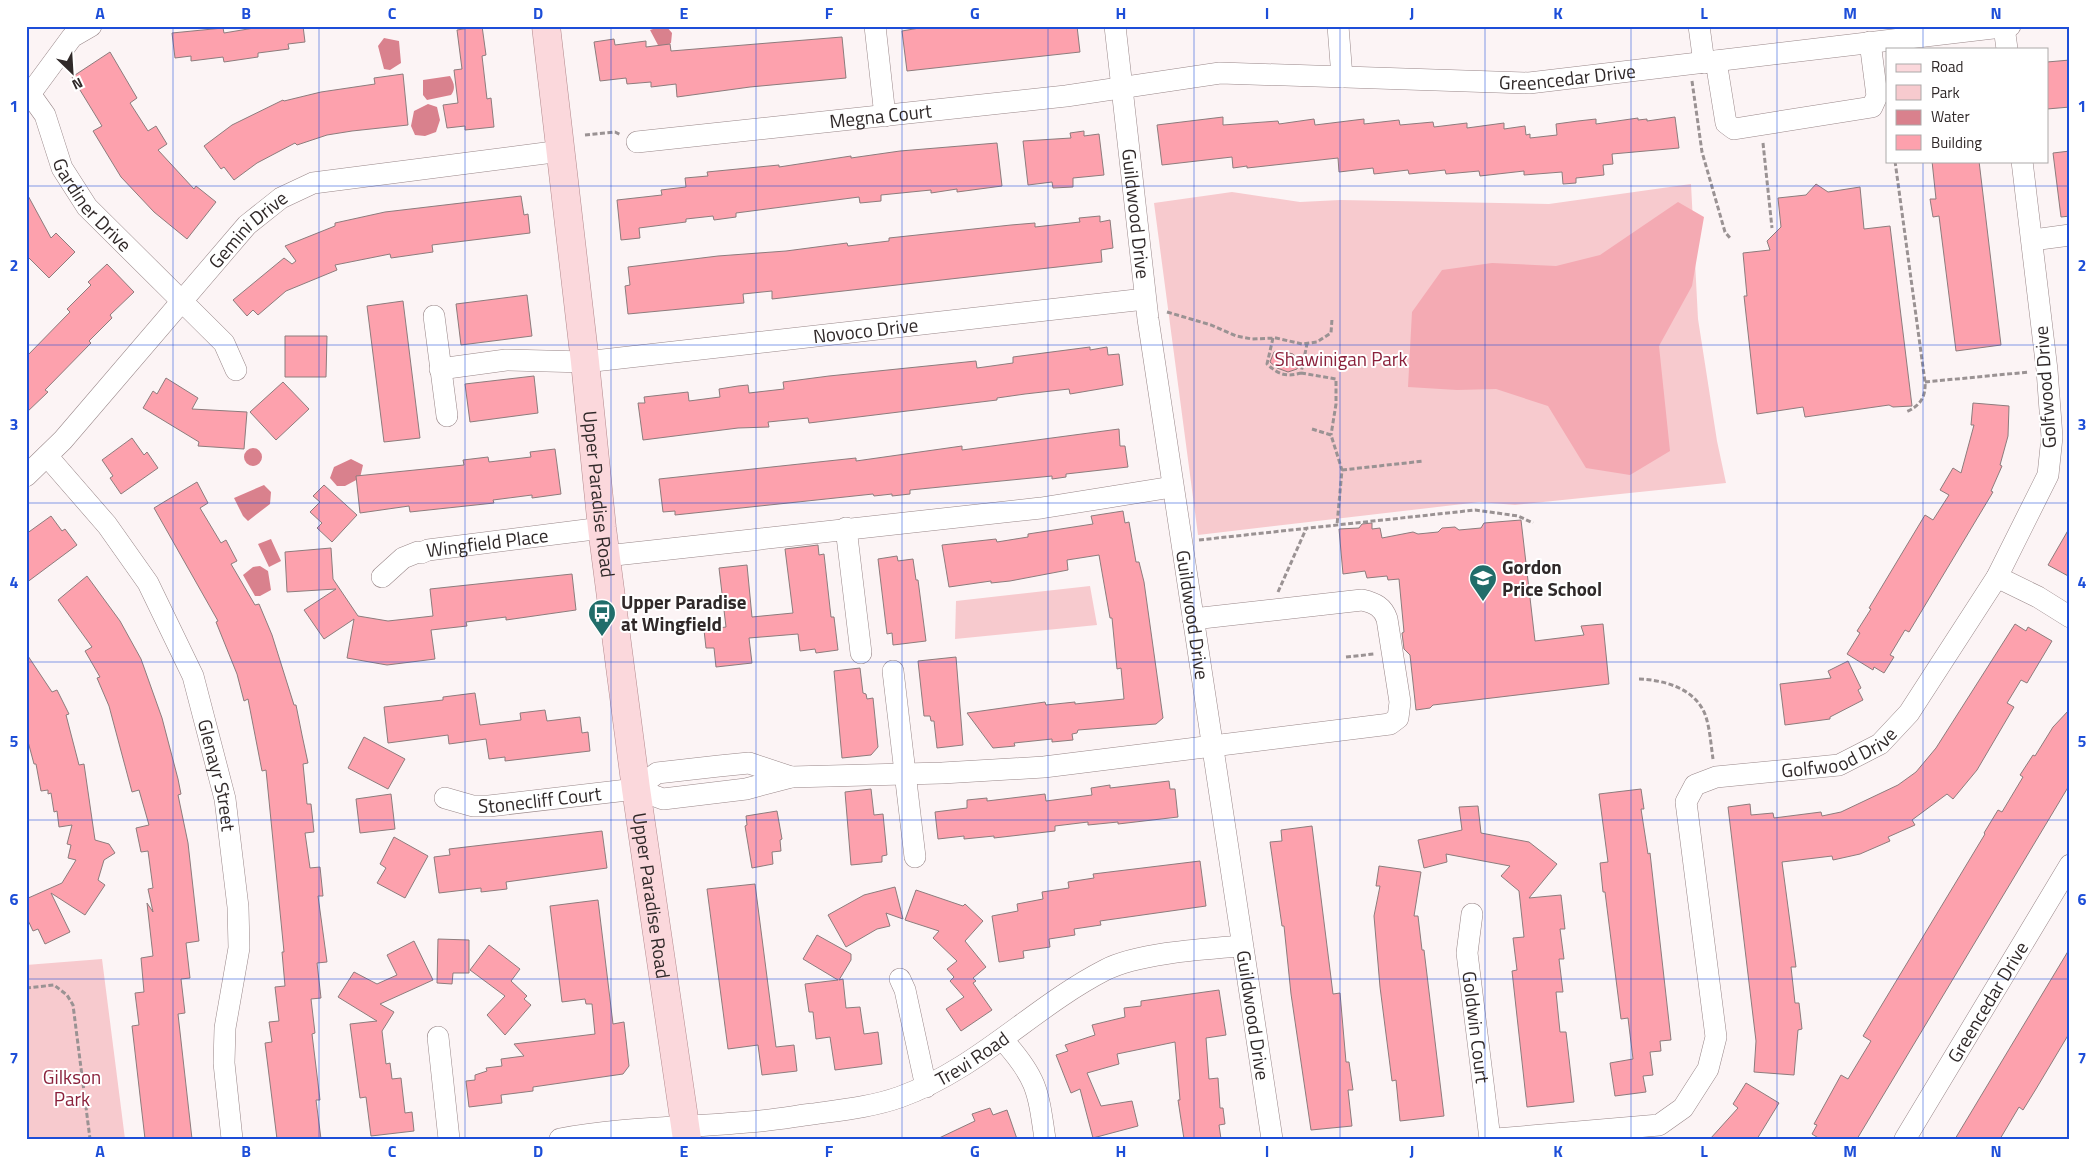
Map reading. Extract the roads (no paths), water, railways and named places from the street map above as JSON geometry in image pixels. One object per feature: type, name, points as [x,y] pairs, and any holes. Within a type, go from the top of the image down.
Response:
[{"type":"main road","name":"Upper Paradise Road","points":[[546,26],[586,362],[602,528],[636,789],[686,1132]]},
{"type":"street","points":[[28,94],[72,36],[91,26]]},
{"type":"street","points":[[875,26],[885,116]]},
{"type":"street","name":"Guildwood Drive","points":[[1115,26],[1124,89],[1147,309],[1172,487],[1272,1139]]},
{"type":"street","points":[[1338,26],[1342,77]]},
{"type":"street","points":[[1699,26],[1702,63],[1726,123],[1734,129],[1872,108],[1877,96],[1870,42]]},
{"type":"street","points":[[2006,48],[2007,27]]},
{"type":"street","name":"Greencedar Drive","points":[[1124,89],[1220,73],[1529,83],[2007,27]]},
{"type":"street","name":"Megna Court","points":[[637,142],[1124,89]]},
{"type":"street","name":"Gardiner Drive","points":[[28,94],[45,115],[62,168],[87,206],[224,343],[236,370]]},
{"type":"street","name":"Gemini Drive","points":[[26,476],[47,456],[247,225],[281,198],[313,183],[561,151]]},
{"type":"street","name":"Golfwood Drive","points":[[1496,1139],[1659,1125],[1683,1108],[1708,1069],[1716,1037],[1686,802],[1695,785],[1716,777],[1839,765],[1880,744],[1909,713],[1997,577],[2048,475],[2052,437],[2047,370],[2022,162]]},
{"type":"street","points":[[2032,240],[2070,235]]},
{"type":"street","name":"Novoco Drive","points":[[440,369],[506,360],[586,362],[1147,309]]},
{"type":"street","points":[[434,316],[447,416]]},
{"type":"street","name":"Glenayr Street","points":[[47,456],[107,525],[148,583],[193,676],[225,799],[238,907],[239,948],[226,1028],[224,1063],[232,1139]]},
{"type":"street","points":[[606,556],[846,528],[1041,508],[1172,487]]},
{"type":"street","name":"Wingfield Place","points":[[382,577],[403,558],[418,552],[602,528]]},
{"type":"street","points":[[846,528],[861,653]]},
{"type":"street","points":[[1997,577],[2038,597],[2070,617]]},
{"type":"street","points":[[636,789],[664,799],[746,789],[791,777],[1044,767],[1390,724],[1398,718],[1400,702],[1384,611],[1373,603],[1362,600],[1193,619]]},
{"type":"street","points":[[893,671],[915,857]]},
{"type":"street","name":"Stonecliff Court","points":[[445,798],[473,806],[488,806],[636,789]]},
{"type":"street","name":"Greencedar Drive","points":[[1905,1139],[2070,865]]},
{"type":"street","name":"Goldwin Court","points":[[1472,914],[1467,953],[1490,1139]]},
{"type":"street","name":"Trevi Road","points":[[560,1139],[686,1132],[873,1105],[926,1087],[1003,1040],[1076,987],[1106,969],[1145,958],[1191,950],[1242,946]]},
{"type":"street","points":[[900,979],[905,990],[926,1087]]},
{"type":"street","points":[[438,1037],[449,1139]]},
{"type":"street","points":[[1003,1040],[1030,1072],[1038,1091],[1045,1139]]},
{"type":"water","points":[[666,26],[672,33],[671,43],[659,47],[650,30]]},
{"type":"water","points":[[384,38],[399,41],[401,63],[390,70],[384,69],[378,46]]},
{"type":"water","points":[[450,76],[454,86],[451,95],[427,100],[423,95],[423,80]]},
{"type":"water","points":[[428,104],[437,107],[440,120],[436,132],[425,136],[415,135],[411,126],[414,111]]},
{"type":"water","points":[[249,448],[257,448],[262,453],[260,464],[249,466],[244,461],[244,453]]},
{"type":"water","points":[[351,459],[363,465],[360,478],[345,486],[337,486],[330,478],[334,467]]},
{"type":"water","points":[[264,485],[271,492],[270,504],[248,521],[243,516],[234,498]]},
{"type":"water","points":[[271,539],[281,561],[269,567],[258,544]]},
{"type":"water","points":[[260,566],[268,571],[271,590],[260,596],[255,596],[243,575],[253,567]]},
{"type":"place","name":"Gordon Price School","points":[[1483,602]]},
{"type":"place","name":"Upper Paradise at Wingfield","points":[[602,637]]},
{"type":"park label","name":"Shawinigan Park","points":[[1341,359]]},
{"type":"park label","name":"Gilkson Park","points":[[72,1088]]}]
